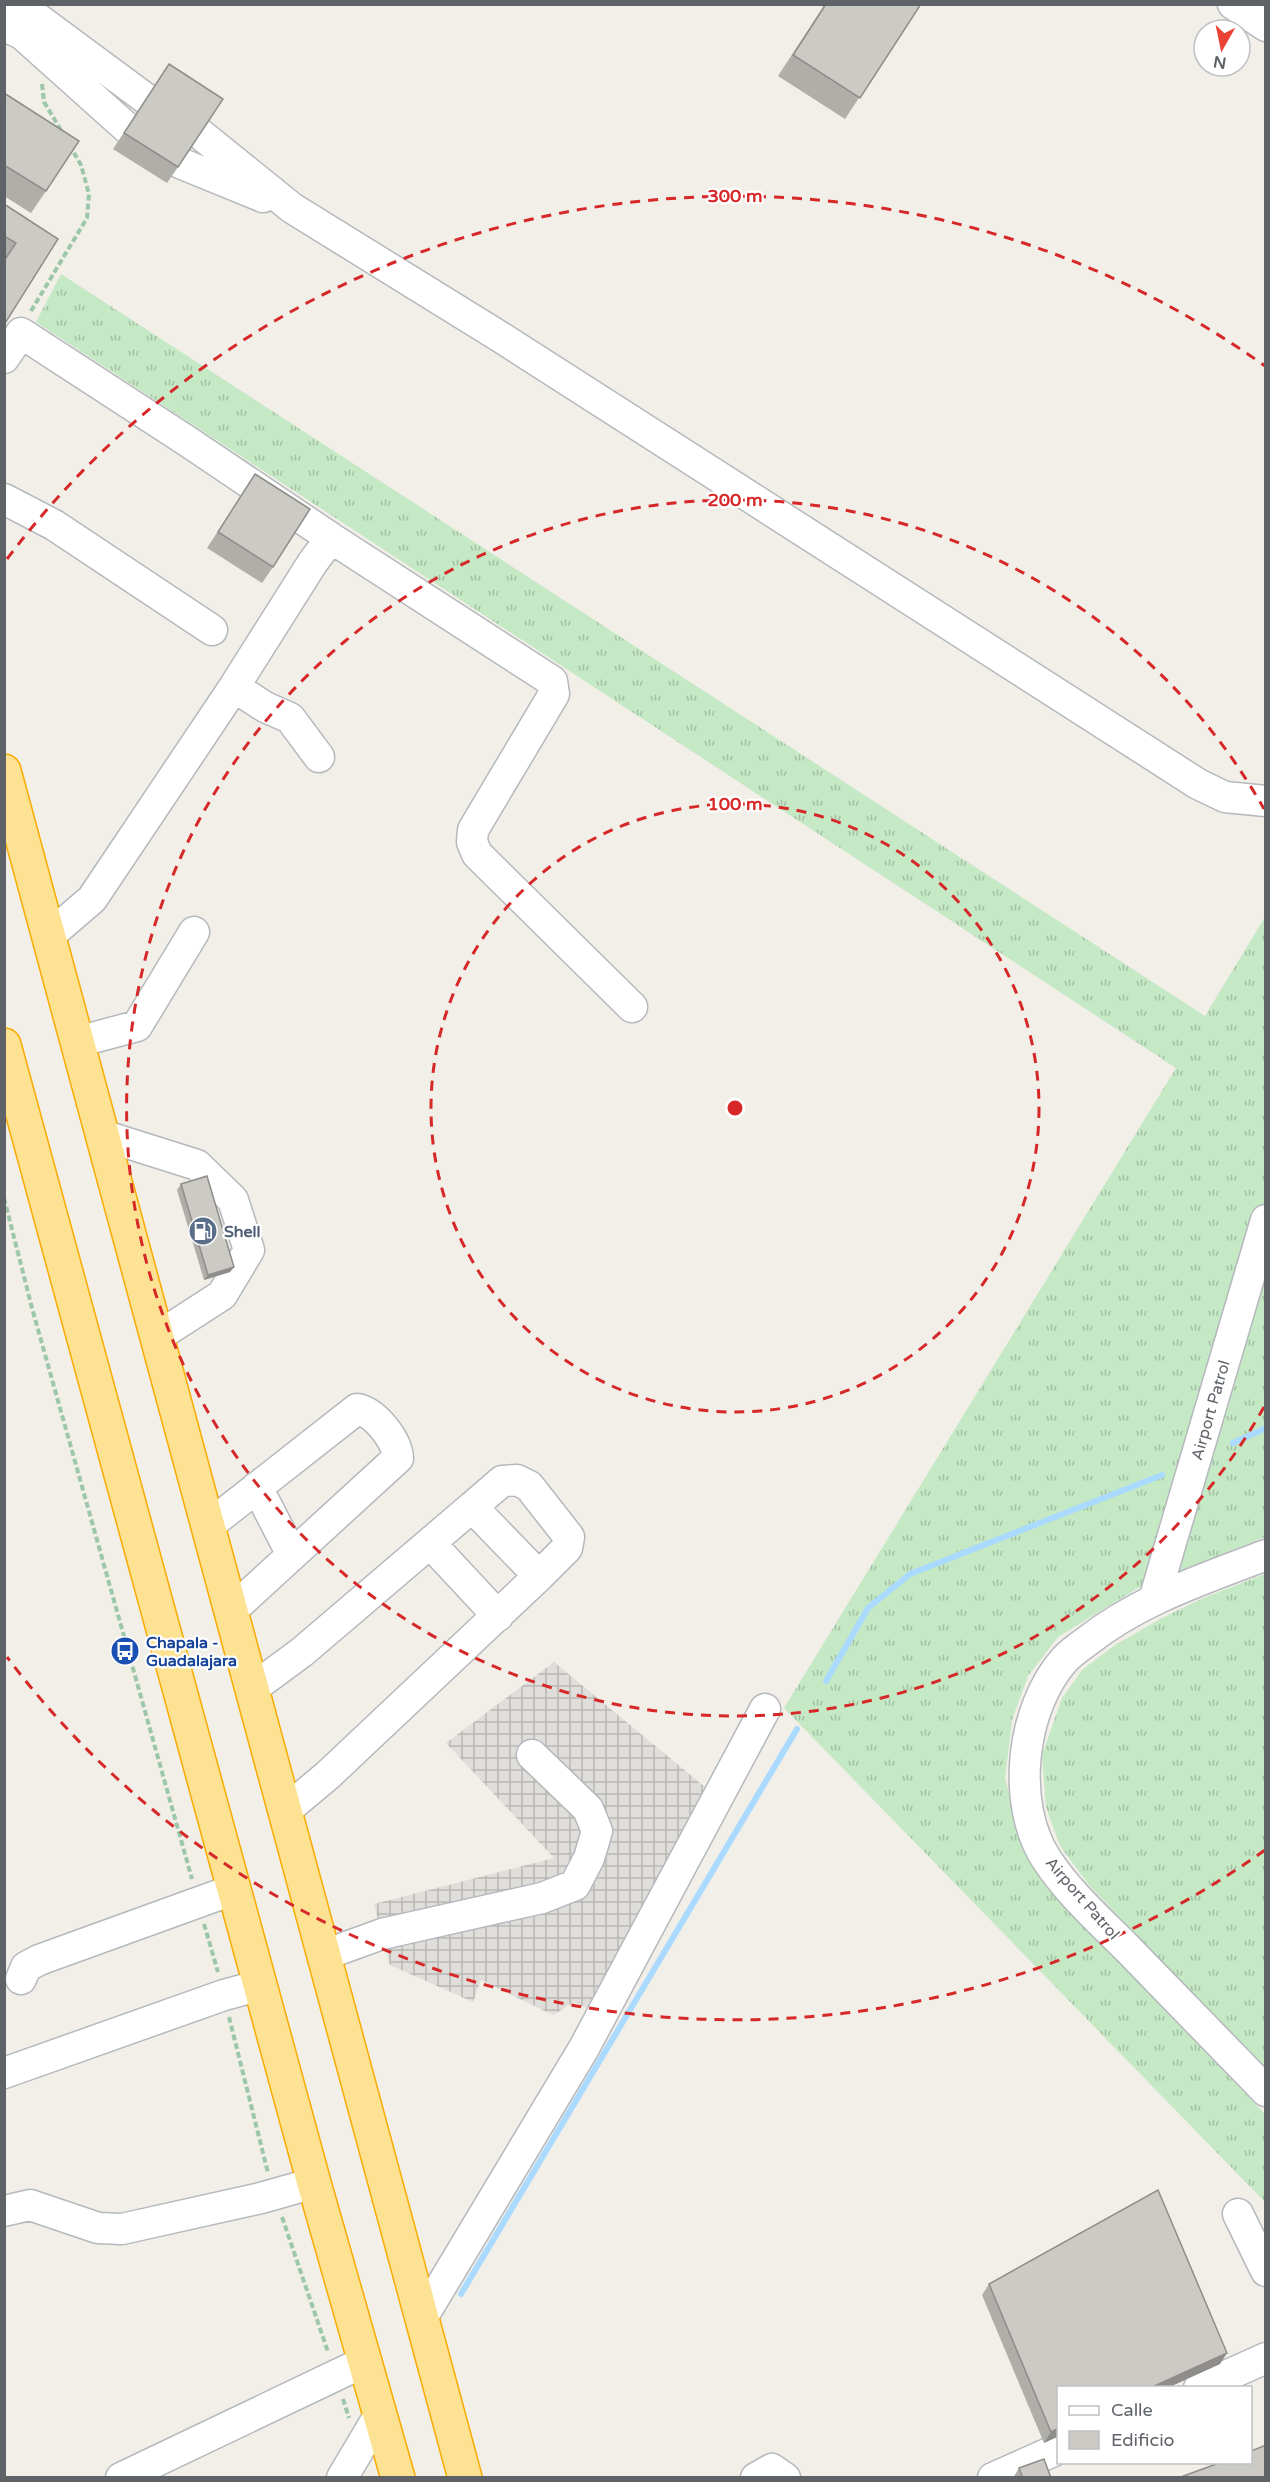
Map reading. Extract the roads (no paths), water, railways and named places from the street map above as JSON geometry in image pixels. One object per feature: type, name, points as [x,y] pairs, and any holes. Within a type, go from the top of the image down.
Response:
[{"type":"highway","points":[[4,771],[465,2478]]},
{"type":"highway","points":[[4,1046],[314,2182],[398,2478]]},
{"type":"street","points":[[18,4],[146,98]]},
{"type":"street","points":[[1233,4],[1264,21]]},
{"type":"street","points":[[4,26],[22,34],[127,128]]},
{"type":"street","points":[[199,133],[292,208],[502,338],[1198,784],[1225,797],[1266,801]]},
{"type":"street","points":[[180,163],[292,208]]},
{"type":"street","points":[[4,358],[21,333],[552,681],[554,694],[473,830],[472,842],[477,854],[633,1006]]},
{"type":"street","points":[[4,499],[54,525],[212,630]]},
{"type":"street","points":[[48,936],[92,899],[331,538]]},
{"type":"street","points":[[234,687],[266,707],[290,718],[319,757]]},
{"type":"street","points":[[77,1042],[136,1026],[194,932]]},
{"type":"street","points":[[102,1135],[197,1165],[233,1200],[249,1250],[222,1294],[157,1337]]},
{"type":"street","name":"Airport Patrol","points":[[1154,1600],[1266,1220]]},
{"type":"street","points":[[208,1526],[357,1409],[368,1411],[397,1445],[398,1458],[231,1611]]},
{"type":"street","points":[[252,1689],[302,1652],[502,1481],[517,1480],[529,1486],[569,1537],[567,1548],[498,1616],[328,1775],[285,1810]]},
{"type":"street","points":[[257,1486],[292,1555]]},
{"type":"street","points":[[472,1507],[539,1576]]},
{"type":"street","points":[[430,1542],[498,1616]]},
{"type":"street","name":"Airport Patrol","points":[[1266,1555],[1154,1600],[1101,1630],[1065,1658],[1046,1686],[1033,1718],[1025,1752],[1025,1788],[1032,1824],[1046,1859],[1077,1896],[1266,2091]]},
{"type":"street","points":[[422,2318],[584,2048],[765,1709]]},
{"type":"street","points":[[324,1955],[382,1934],[542,1898],[575,1885],[589,1858],[597,1831],[588,1809],[532,1755]]},
{"type":"street","points":[[21,1979],[26,1967],[39,1960],[235,1889]]},
{"type":"street","points":[[4,2073],[224,1995],[261,1985]]},
{"type":"street","points":[[4,2211],[30,2205],[98,2228],[122,2229],[274,2194],[314,2182]]},
{"type":"street","points":[[1238,2214],[1266,2271]]},
{"type":"street","points":[[1203,2386],[1266,2358]]},
{"type":"street","points":[[121,2478],[366,2361]]},
{"type":"street","points":[[342,2478],[380,2414]]},
{"type":"street","points":[[993,2478],[1057,2450]]},
{"type":"street","points":[[756,2478],[772,2469],[784,2478]]},
{"type":"waterway","points":[[1233,1443],[1266,1428]]},
{"type":"waterway","points":[[826,1681],[868,1608],[910,1574],[1162,1475]]},
{"type":"waterway","points":[[461,2294],[797,1729]]},
{"type":"place","name":"Shell","points":[[203,1231]]},
{"type":"place","name":"Chapala - Guadalajara","points":[[125,1651]]}]
